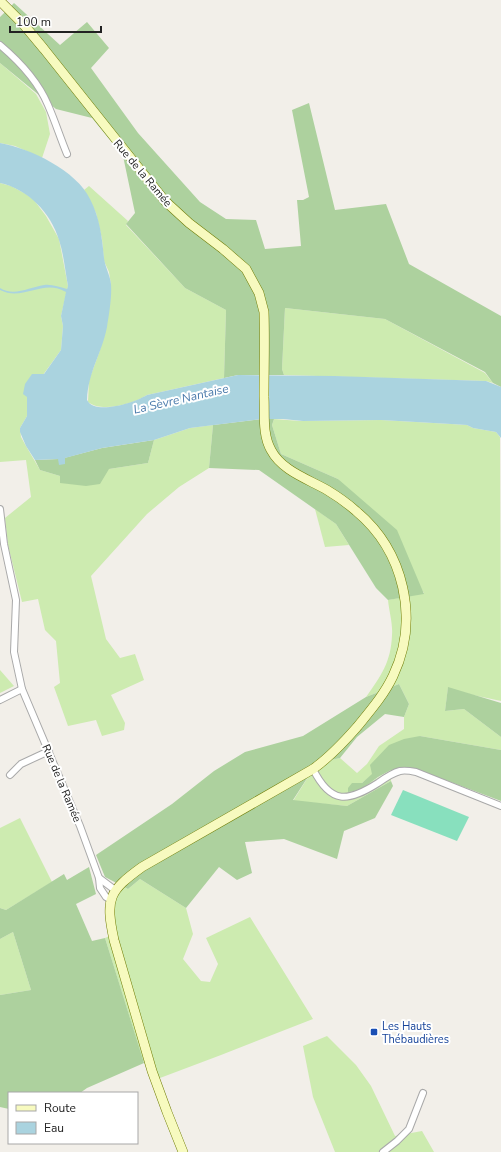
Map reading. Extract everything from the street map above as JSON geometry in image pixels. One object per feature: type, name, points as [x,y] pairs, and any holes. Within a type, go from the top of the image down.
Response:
[{"type":"main road","name":"Rue de la Ramée","points":[[2,3],[24,25],[44,49],[165,202],[189,224],[228,253],[246,270],[259,293],[264,312],[265,429],[270,449],[281,463],[344,501],[357,511],[377,532],[397,565],[406,599],[406,628],[398,663],[389,684],[379,700],[341,745],[327,759],[313,769],[142,866],[115,890]]},
{"type":"main road","points":[[115,890],[111,900],[110,921],[114,940],[152,1071],[183,1152]]},
{"type":"street","points":[[0,45],[30,75],[48,103],[67,154]]},
{"type":"street","name":"Rue de la Ramée","points":[[0,509],[4,544],[16,600],[14,652],[22,689],[80,826],[100,888],[106,897],[111,900]]},
{"type":"street","points":[[0,700],[22,689]]},
{"type":"street","points":[[10,775],[21,764],[49,751]]},
{"type":"street","points":[[313,769],[328,791],[340,797],[346,798],[362,793],[386,777],[402,770],[416,772],[501,806]]},
{"type":"street","points":[[98,878],[115,890]]},
{"type":"street","points":[[383,1152],[409,1129],[423,1092]]},
{"type":"green space","points":[[14,3],[60,45],[87,22],[109,48],[91,68],[138,133],[200,202],[226,219],[256,220],[265,249],[301,246],[297,200],[303,200],[309,197],[292,110],[309,103],[335,210],[386,204],[409,264],[501,316],[501,387],[493,383],[485,372],[385,319],[285,308],[282,369],[284,375],[238,375],[224,378],[226,310],[185,288],[126,224],[135,213],[123,156],[92,118],[56,109],[0,63],[0,17]]},
{"type":"green space","points":[[0,63],[36,94],[46,112],[50,134],[42,158],[15,146],[0,143]]},
{"type":"green space","points":[[0,183],[11,186],[26,194],[34,200],[46,216],[59,239],[68,286],[61,316],[63,326],[61,350],[27,397],[27,416],[20,428],[21,437],[40,470],[60,476],[60,483],[109,469],[148,463],[154,440],[190,428],[213,425],[209,468],[179,487],[147,514],[91,576],[106,639],[120,658],[135,654],[144,680],[111,695],[125,723],[124,730],[102,736],[96,720],[68,726],[54,687],[60,683],[56,641],[45,630],[38,599],[22,602],[8,545],[5,518],[31,497],[26,460],[0,462]]},
{"type":"green space","points":[[89,186],[128,221],[126,225],[185,288],[226,310],[224,378],[147,395],[118,406],[101,407],[88,402],[89,380],[106,328],[111,285],[109,272],[104,261],[102,239],[96,213],[84,190]]},
{"type":"green space","points":[[285,308],[385,319],[485,373],[493,383],[486,381],[284,375],[282,369]]},
{"type":"green space","points":[[261,419],[274,419],[272,425],[281,454],[338,479],[397,530],[424,594],[388,600],[376,588],[336,524],[259,470],[209,468],[213,425]]},
{"type":"green space","points":[[274,419],[300,421],[381,420],[467,425],[473,428],[496,432],[500,437],[501,701],[448,688],[445,711],[464,709],[501,737],[501,750],[420,736],[362,783],[369,783],[391,770],[391,781],[347,806],[293,801],[317,763],[340,758],[357,773],[367,764],[379,746],[404,729],[404,717],[409,704],[399,684],[366,697],[381,675],[390,653],[392,631],[388,600],[424,593],[338,479],[281,454],[272,425]]},
{"type":"green space","points":[[154,440],[148,463],[109,469],[100,484],[86,486],[60,483],[60,476],[40,470],[35,460],[59,459],[65,464],[64,458],[102,448]]},
{"type":"green space","points":[[315,509],[336,524],[349,545],[325,547]]},
{"type":"green space","points":[[0,670],[14,686],[0,693]]},
{"type":"green space","points":[[399,684],[409,704],[404,717],[385,714],[357,737],[340,758],[317,763],[293,800],[347,806],[391,781],[393,786],[375,818],[344,831],[337,859],[284,839],[245,842],[252,873],[237,880],[219,867],[186,908],[140,879],[128,889],[105,877],[96,855],[172,804],[214,771],[245,752],[303,736],[366,697]]},
{"type":"green space","points":[[448,687],[501,703],[501,737],[464,709],[445,711]]},
{"type":"green space","points":[[420,736],[501,750],[501,801],[416,769],[391,770],[360,790],[348,792],[348,788],[352,783],[362,783],[372,774],[370,765],[389,745],[404,739]]},
{"type":"green space","points":[[403,790],[469,817],[457,841],[391,815]]},
{"type":"green space","points":[[20,818],[52,882],[6,910],[0,908],[0,828]]},
{"type":"green space","points":[[89,867],[96,894],[76,904],[92,941],[105,938],[144,1063],[87,1088],[81,1092],[8,1092],[8,1109],[0,1107],[0,995],[31,990],[13,932],[0,939],[0,908],[6,910],[64,874],[67,880]]},
{"type":"green space","points":[[140,879],[186,908],[193,934],[183,959],[201,981],[210,982],[218,964],[206,938],[250,917],[313,1019],[152,1081],[142,1058],[105,938],[116,933],[112,907],[122,886],[128,889]]},
{"type":"green space","points":[[13,932],[31,990],[0,995],[0,939]]},
{"type":"green space","points":[[327,1036],[356,1065],[371,1086],[395,1136],[422,1131],[434,1152],[335,1152],[313,1097],[303,1046]]},
{"type":"water","name":"La Sèvre Nantaise","points":[[0,143],[25,150],[64,170],[84,189],[96,213],[111,284],[111,295],[109,317],[105,336],[92,371],[88,390],[87,400],[91,405],[98,407],[116,406],[134,401],[147,395],[238,375],[335,376],[486,381],[501,387],[501,438],[496,432],[473,428],[467,425],[381,420],[303,421],[261,419],[190,428],[154,440],[102,448],[65,458],[65,464],[59,465],[58,459],[35,460],[26,446],[20,432],[20,428],[27,416],[27,397],[23,394],[25,384],[32,374],[44,374],[61,350],[63,326],[61,316],[66,292],[58,288],[49,287],[25,292],[8,293],[0,290],[0,288],[5,291],[16,292],[44,285],[53,285],[67,289],[68,286],[61,246],[50,221],[37,204],[29,197],[10,186],[0,183]]},
{"type":"place","name":"Les Hauts Thébaudières","points":[[374,1032]]}]
